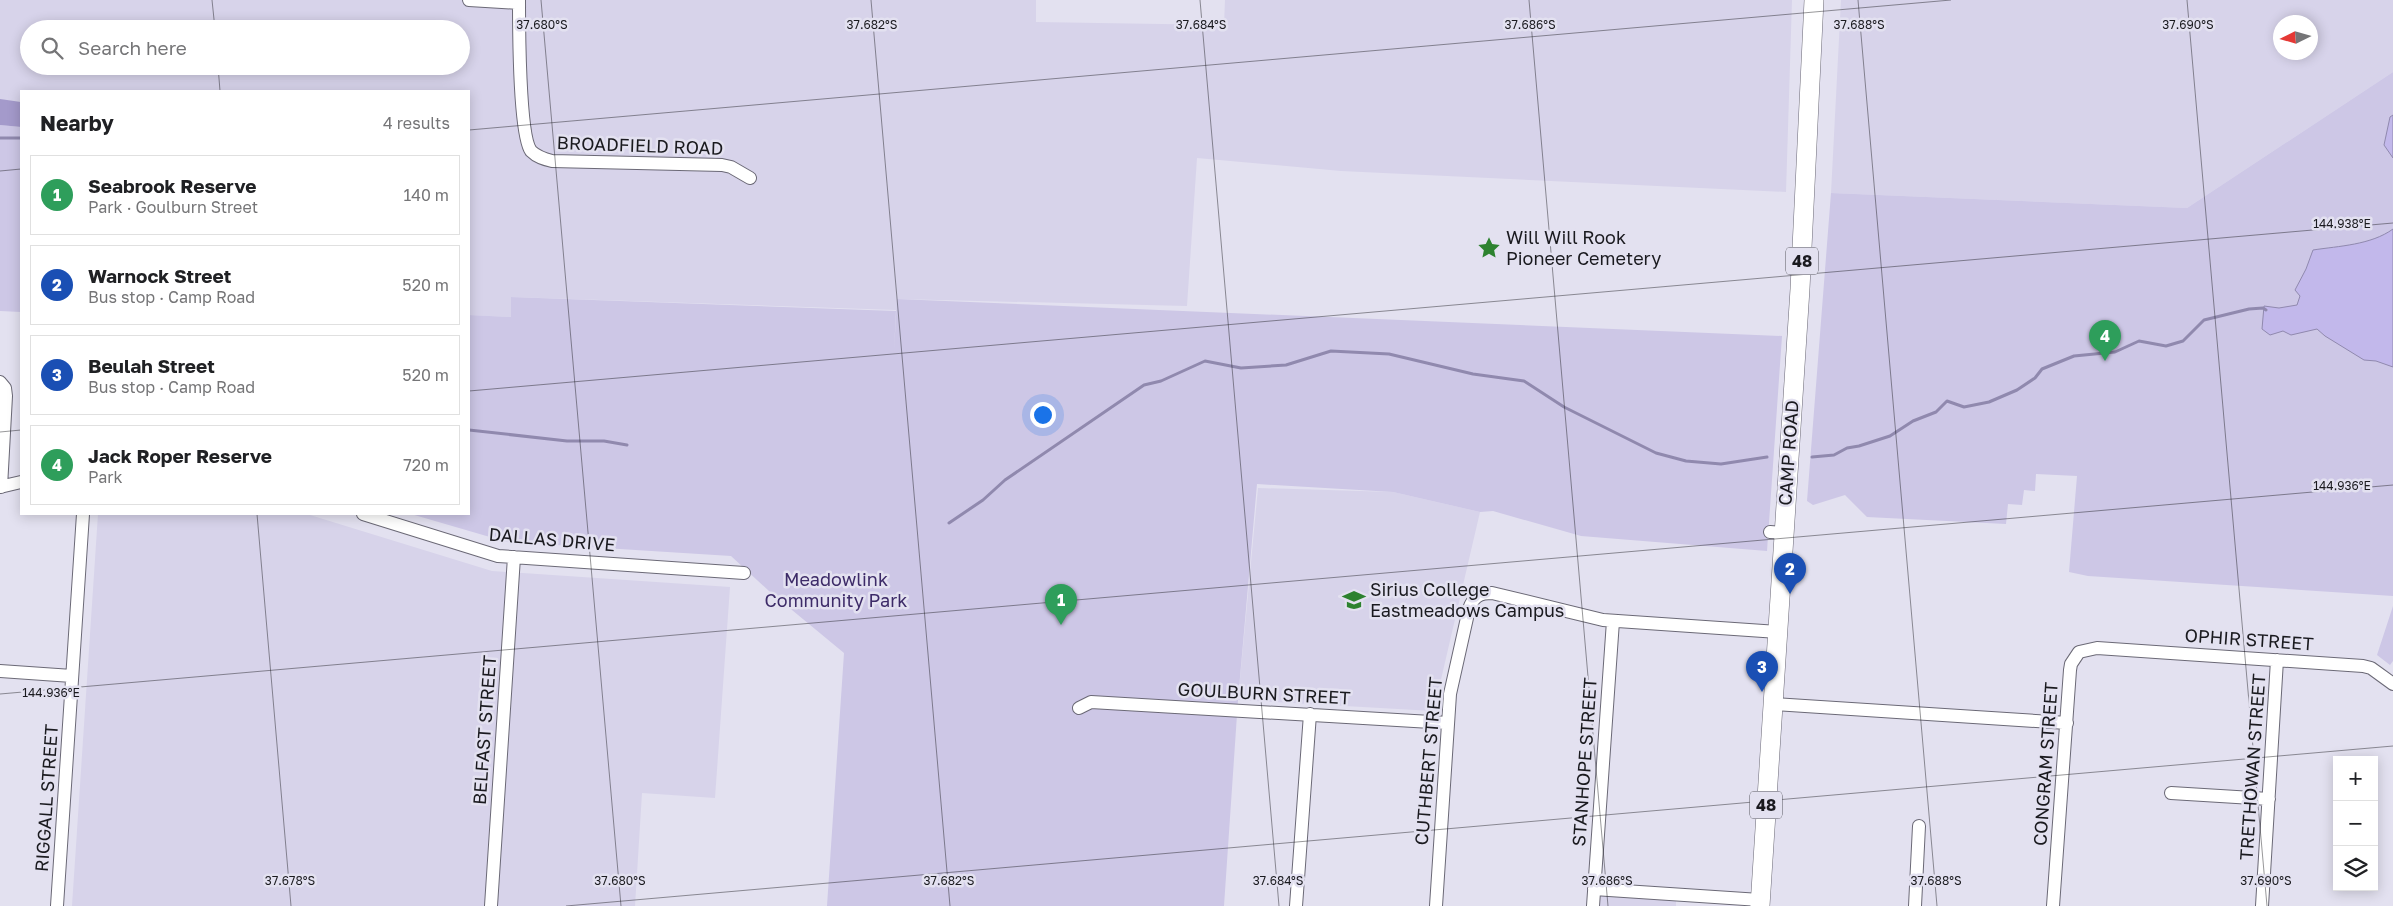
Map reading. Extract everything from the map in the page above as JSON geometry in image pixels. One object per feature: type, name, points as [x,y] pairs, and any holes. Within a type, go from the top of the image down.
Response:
[{"type":"main road","name":"CAMP ROAD","points":[[1761,904],[1778,632],[1777,532],[1800,289],[1814,0]]},
{"type":"street","points":[[469,0],[519,1]]},
{"type":"street","name":"BROADFIELD ROAD","points":[[519,1],[519,48],[526,134],[531,150],[537,156],[552,161],[722,165],[731,167],[750,178]]},
{"type":"street","points":[[0,382],[5,388],[6,396],[0,487],[20,482]]},
{"type":"street","name":"RIGGALL STREET","points":[[57,906],[83,515]]},
{"type":"street","name":"DALLAS DRIVE","points":[[366,515],[485,553],[514,557],[744,573]]},
{"type":"street","name":"BELFAST STREET","points":[[491,906],[514,557]]},
{"type":"street","name":"CUTHBERT STREET","points":[[1436,906],[1450,694],[1472,602],[1479,594],[1500,594],[1612,621]]},
{"type":"street","points":[[1612,621],[1778,632]]},
{"type":"street","name":"STANHOPE STREET","points":[[1593,906],[1612,621]]},
{"type":"street","name":"OPHIR STREET","points":[[2097,648],[2363,666],[2371,668],[2393,684]]},
{"type":"street","name":"CONGRAM STREET","points":[[2054,904],[2071,664],[2079,652],[2097,648]]},
{"type":"street","name":"TRETHOWAN STREET","points":[[2262,906],[2278,660]]},
{"type":"street","points":[[0,671],[72,676]]},
{"type":"street","name":"GOULBURN STREET","points":[[1079,708],[1091,702],[1448,723]]},
{"type":"street","points":[[1773,704],[2067,723]]},
{"type":"street","points":[[1296,906],[1310,714]]},
{"type":"street","points":[[2171,793],[2269,799]]},
{"type":"street","points":[[1915,906],[1919,826]]},
{"type":"street","points":[[1594,889],[1761,904]]},
{"type":"shaded area","points":[[0,0],[1036,0],[1036,22],[1224,25],[1225,0],[1792,0],[1786,192],[1341,171],[1197,158],[1187,306],[898,299],[896,310],[512,297],[512,317],[470,315],[470,90],[20,90],[20,102],[0,99]]},
{"type":"shaded area","points":[[1841,0],[2393,0],[2393,72],[2187,208],[1831,193]]},
{"type":"shaded area","points":[[0,99],[20,102],[20,127],[0,125]]},
{"type":"shaded area","points":[[2393,115],[2393,158],[2384,145],[2390,117]]},
{"type":"shaded area","points":[[2393,229],[2393,367],[2376,361],[2364,360],[2317,329],[2291,335],[2283,331],[2270,335],[2262,329],[2264,306],[2279,308],[2297,305],[2300,296],[2295,290],[2313,250],[2365,242]]},
{"type":"shaded area","name":"Sirius College Eastmeadows Campus","points":[[1258,488],[1393,492],[1480,512],[1439,688],[1438,706],[1433,711],[1238,700]]},
{"type":"shaded area","points":[[98,515],[310,515],[492,571],[730,587],[715,798],[642,793],[635,906],[72,906]]},
{"type":"shaded area","points":[[1594,889],[1676,895],[1676,906],[1593,906]]},
{"type":"green space","points":[[2393,72],[2393,596],[2088,576],[2069,572],[2077,476],[2036,474],[2035,491],[2024,490],[2022,505],[2008,504],[2006,524],[1867,517],[1845,495],[1813,505],[1807,501],[1831,193],[2187,208]]},
{"type":"green space","points":[[0,125],[20,127],[20,312],[0,311]]},
{"type":"green space","name":"Meadowlink Community Park","points":[[511,297],[896,311],[894,351],[897,299],[1782,336],[1767,551],[1581,536],[1493,511],[1480,512],[1393,492],[1257,484],[1238,700],[1224,906],[827,906],[844,653],[769,591],[731,556],[507,542],[414,515],[470,515],[470,315],[511,317]]},
{"type":"green space","points":[[2393,606],[2393,661],[2390,665],[2377,655]]},
{"type":"waterway","points":[[0,138],[20,138]]},
{"type":"waterway","points":[[1812,457],[1834,455],[1847,448],[1890,436],[1913,421],[1936,412],[1947,401],[1964,407],[1989,402],[2017,390],[2035,378],[2042,369],[2074,356],[2115,352],[2139,341],[2166,346],[2183,341],[2204,320],[2249,309],[2263,308],[2266,310]]},
{"type":"waterway","points":[[949,523],[983,500],[1005,480],[1144,385],[1161,381],[1205,361],[1241,368],[1286,365],[1331,351],[1389,354],[1473,374],[1524,381],[1564,407],[1656,453],[1686,461],[1721,464],[1767,457]]},
{"type":"waterway","points":[[470,430],[567,441],[604,441],[627,445]]},
{"type":"place","name":"Will Will Rook Pioneer Cemetery","points":[[1489,248]]},
{"type":"place","name":"Jack Roper Reserve","points":[[2105,361]]},
{"type":"place","name":"Warnock Street","points":[[1790,594]]},
{"type":"place","name":"Sirius College Eastmeadows Campus","points":[[1354,600]]},
{"type":"place","name":"Seabrook Reserve","points":[[1061,625]]},
{"type":"place","name":"Beulah Street","points":[[1762,692]]}]
